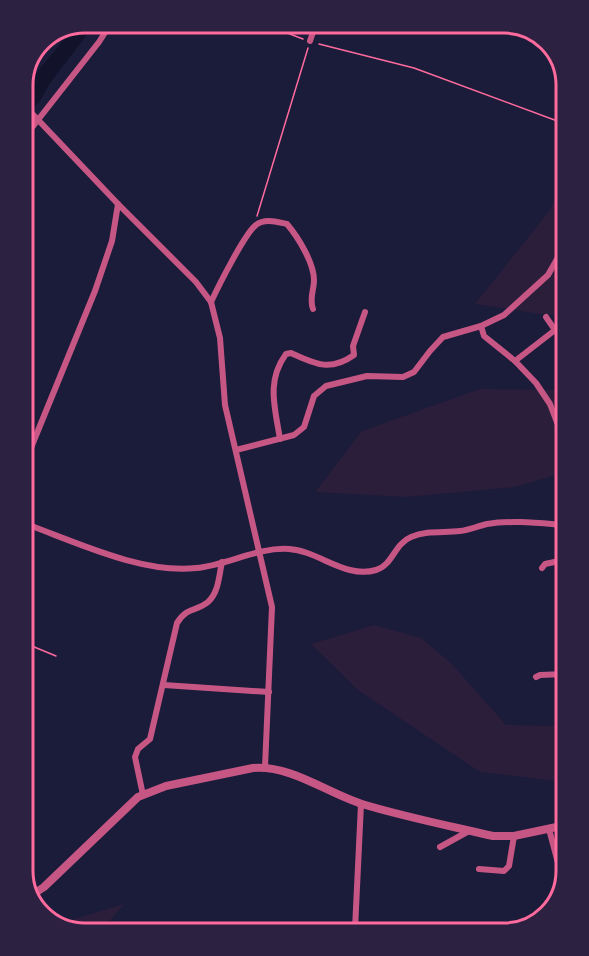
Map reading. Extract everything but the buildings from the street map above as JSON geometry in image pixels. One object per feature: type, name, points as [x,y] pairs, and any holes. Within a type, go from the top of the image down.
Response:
[{"type":"street","points":[[33,122],[104,33]]},
{"type":"street","points":[[310,41],[313,33]]},
{"type":"street","points":[[33,114],[196,282],[211,302],[220,338],[225,405],[272,608],[265,767]]},
{"type":"street","points":[[33,443],[102,271],[112,241],[118,204]]},
{"type":"street","points":[[211,302],[224,274],[254,225],[267,220],[287,224],[300,240],[314,278],[311,303],[313,309]]},
{"type":"street","points":[[236,450],[294,435],[304,427],[314,396],[326,386],[367,376],[403,377],[414,372],[443,337],[481,326],[504,315],[548,275],[556,261]]},
{"type":"street","points":[[280,439],[273,388],[275,373],[286,354],[291,353],[318,365],[344,363],[354,355],[353,346],[365,312]]},
{"type":"street","points":[[515,361],[555,330],[546,317]]},
{"type":"street","points":[[481,326],[484,336],[515,361],[536,383],[550,404],[556,420]]},
{"type":"street","points":[[33,527],[126,560],[185,569],[199,568],[276,548],[293,549],[356,572],[374,571],[388,564],[392,554],[410,537],[428,532],[460,531],[486,524],[515,522],[556,525]]},
{"type":"street","points":[[143,795],[135,757],[138,749],[150,739],[177,623],[184,613],[207,602],[216,592],[222,562]]},
{"type":"street","points":[[542,568],[544,564],[556,562]]},
{"type":"street","points":[[536,677],[556,674]]},
{"type":"street","points":[[164,685],[269,692]]},
{"type":"street","points":[[37,892],[138,797],[166,786],[265,767],[285,772],[361,804],[493,836],[514,836],[556,827]]},
{"type":"street","points":[[355,923],[361,804]]},
{"type":"street","points":[[549,829],[556,856]]},
{"type":"street","points":[[440,847],[469,831]]},
{"type":"street","points":[[479,869],[504,870],[509,866],[514,836]]},
{"type":"path","points":[[289,33],[310,41],[414,68],[556,121]]},
{"type":"path","points":[[254,225],[310,41]]},
{"type":"path","points":[[33,646],[56,656]]},
{"type":"shaded area","points":[[87,33],[33,109],[34,75],[66,37]]},
{"type":"shaded area","points":[[556,195],[556,316],[475,304],[550,210]]},
{"type":"shaded area","points":[[480,389],[556,390],[556,475],[515,487],[406,497],[315,492],[362,431]]},
{"type":"shaded area","points":[[374,625],[421,638],[451,663],[506,725],[556,726],[556,781],[480,772],[358,690],[311,644]]},
{"type":"shaded area","points":[[124,904],[108,923],[70,920]]}]
